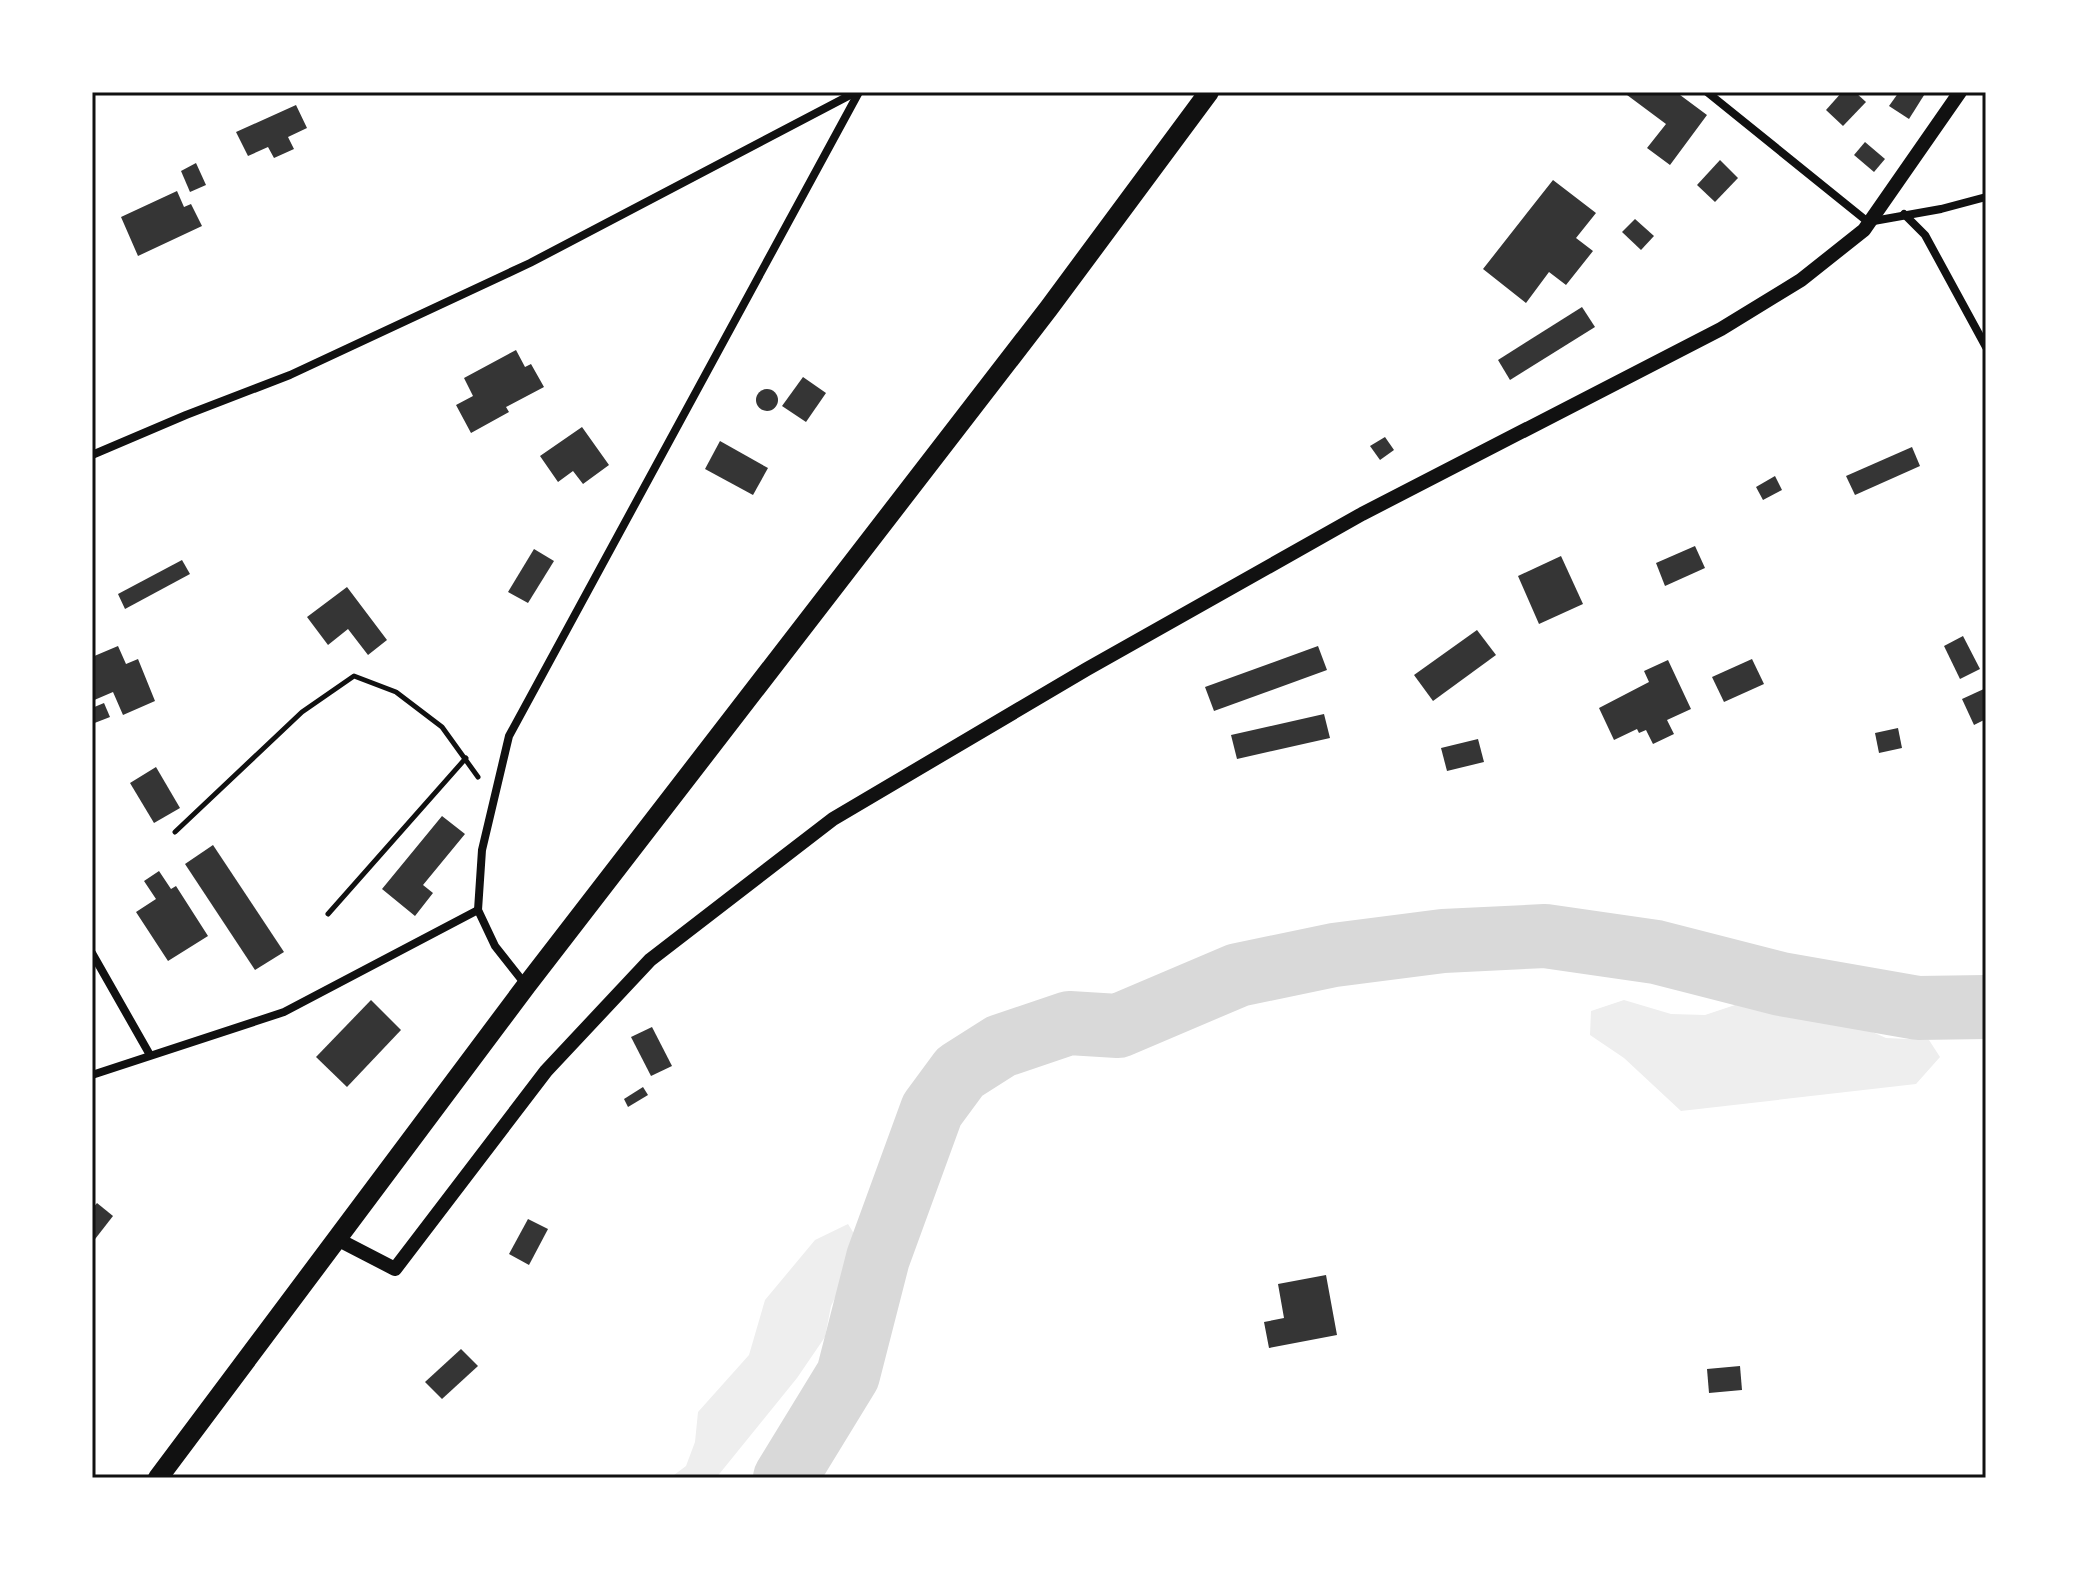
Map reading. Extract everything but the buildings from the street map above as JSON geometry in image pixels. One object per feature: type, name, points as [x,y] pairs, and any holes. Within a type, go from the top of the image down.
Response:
[{"type":"main road","points":[[158,1478],[526,986],[1049,308],[1209,92]]},
{"type":"street","points":[[92,455],[290,375],[530,263],[858,92]]},
{"type":"street","points":[[526,986],[495,946],[478,910],[482,850],[509,736],[858,92]]},
{"type":"street","points":[[1707,92],[1868,222]]},
{"type":"street","points":[[337,1239],[395,1269],[546,1071],[650,960],[833,819],[1087,669],[1348,522],[1721,329],[1801,280],[1864,230],[1960,92]]},
{"type":"street","points":[[1868,222],[1941,209],[1986,197]]},
{"type":"street","points":[[1904,214],[1925,235],[1986,347]]},
{"type":"street","points":[[92,1075],[284,1012],[478,910]]},
{"type":"street","points":[[92,953],[150,1055]]},
{"type":"path","points":[[175,832],[302,712],[354,676],[396,692],[442,727],[494,802]]},
{"type":"path","points":[[328,914],[466,758]]},
{"type":"shaded area","points":[[1797,999],[1886,1038],[1929,1040],[1940,1057],[1916,1084],[1681,1111],[1624,1058],[1590,1035],[1591,1011],[1624,1000],[1671,1014],[1705,1015],[1744,1002]]},
{"type":"shaded area","points":[[848,1224],[861,1245],[831,1306],[825,1337],[797,1378],[716,1478],[670,1478],[686,1466],[695,1442],[698,1412],[749,1355],[765,1300],[815,1240]]},
{"type":"waterway","points":[[785,1478],[848,1375],[878,1258],[932,1110],[960,1072],[1001,1046],[1069,1023],[1118,1026],[1238,975],[1334,955],[1443,941],[1545,936],[1656,952],[1781,984],[1918,1008],[1986,1007]]}]
